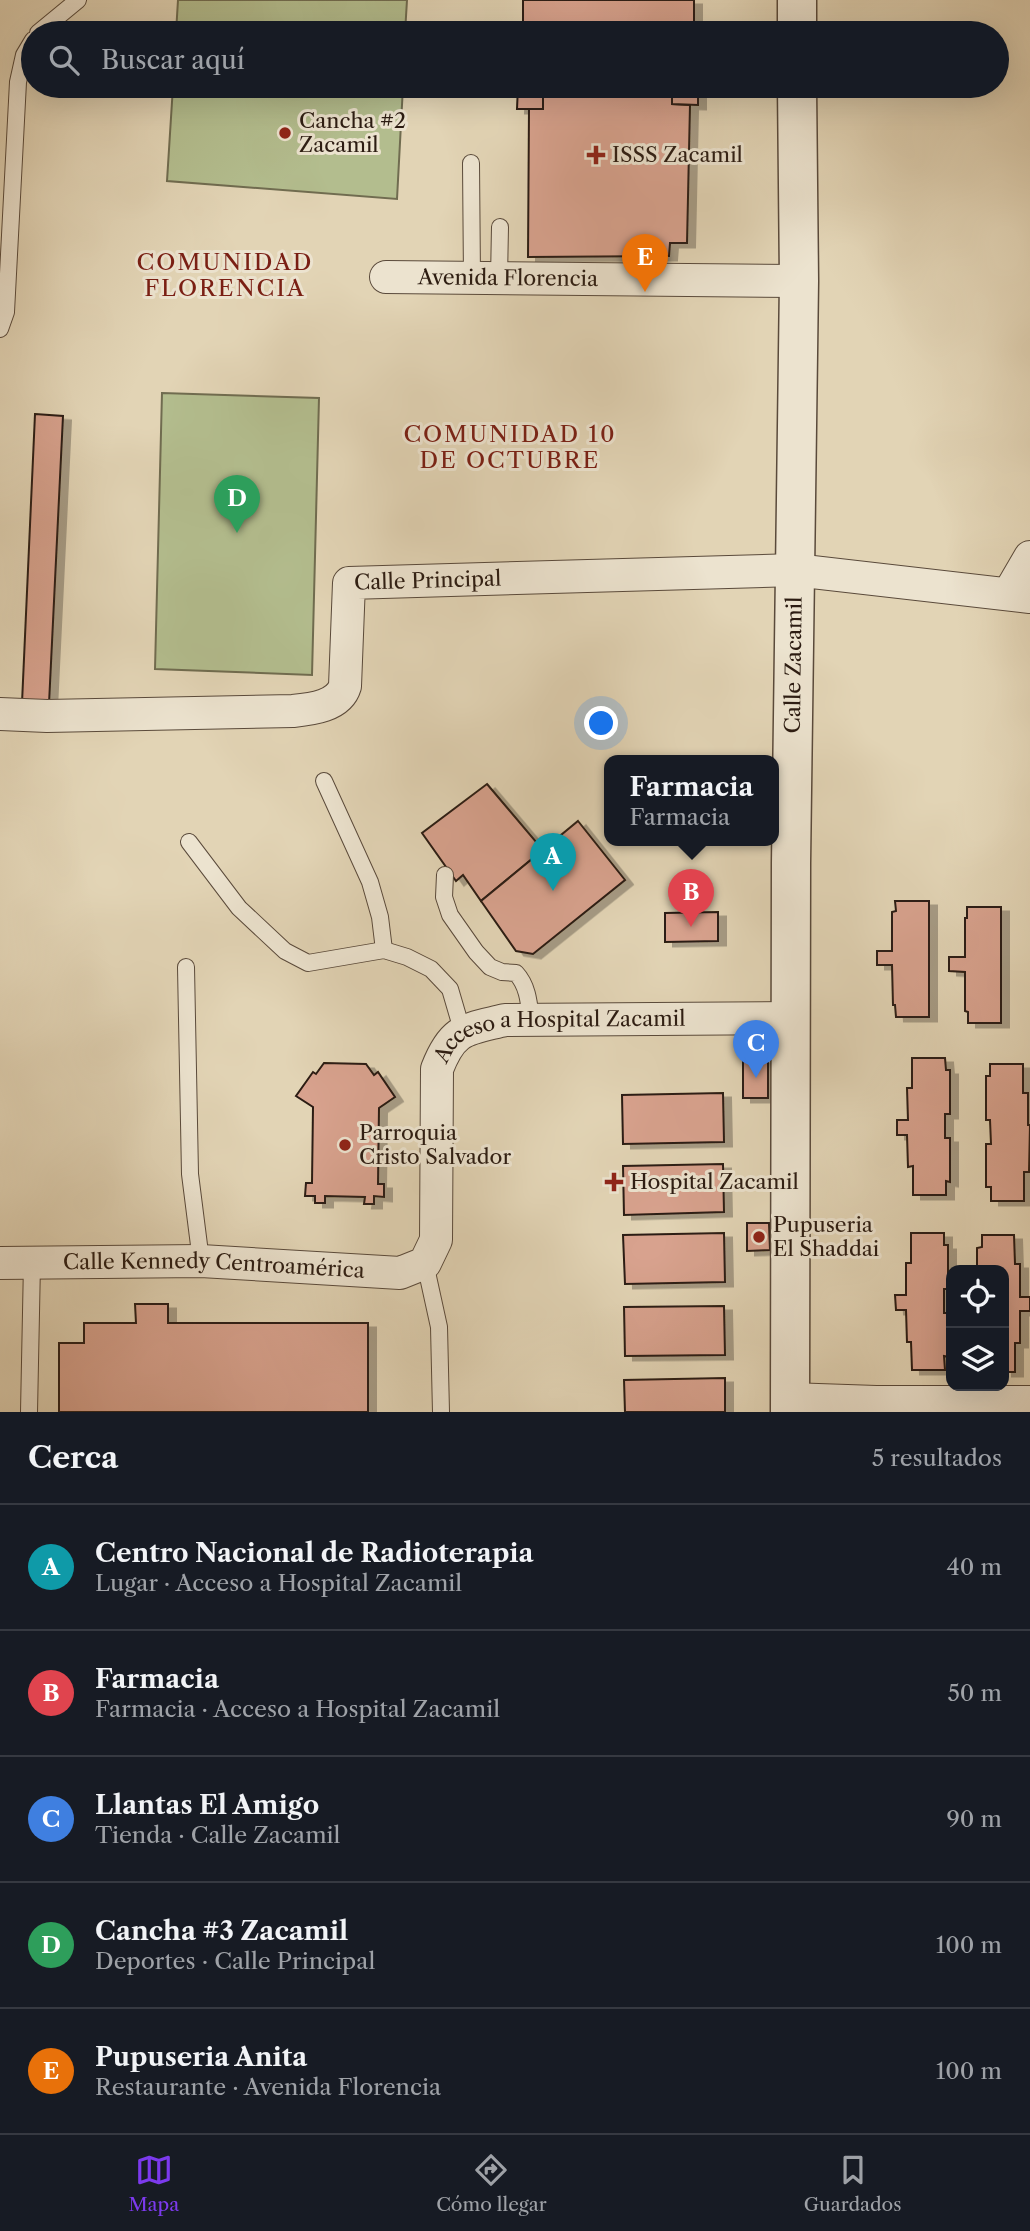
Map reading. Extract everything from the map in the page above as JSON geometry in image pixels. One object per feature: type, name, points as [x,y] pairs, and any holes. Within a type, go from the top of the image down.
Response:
[{"type":"street","points":[[797,0],[797,21]]},
{"type":"street","name":"Calle Zacamil","points":[[789,1406],[791,863],[799,281],[797,98]]},
{"type":"street","name":"Avenida Florencia","points":[[386,277],[799,281]]},
{"type":"street","points":[[795,570],[1020,595],[1030,557]]},
{"type":"street","name":"Calle Principal","points":[[0,714],[47,716],[293,711],[333,702],[343,693],[345,686],[349,583],[795,570]]},
{"type":"street","name":"Acceso a Hospital Zacamil","points":[[425,1263],[436,1240],[437,1069],[446,1048],[462,1030],[505,1020],[792,1018]]},
{"type":"street","name":"Calle Kennedy Centroamérica","points":[[0,1263],[201,1261],[400,1273],[425,1263]]},
{"type":"street","points":[[789,1406],[876,1402],[1030,1402]]},
{"type":"lane","points":[[53,21],[78,0]]},
{"type":"lane","points":[[0,329],[6,312],[18,82],[21,68]]},
{"type":"lane","points":[[471,163],[485,278]]},
{"type":"lane","points":[[485,278],[500,227]]},
{"type":"lane","points":[[324,781],[370,882],[380,917],[384,950]]},
{"type":"lane","points":[[189,842],[239,908],[285,951],[307,962],[384,950],[407,957],[431,970],[450,989],[462,1030]]},
{"type":"lane","points":[[445,875],[444,897],[450,915],[490,967],[502,972],[516,973],[522,979],[531,1020]]},
{"type":"lane","points":[[186,967],[190,1174],[201,1261]]},
{"type":"lane","points":[[29,1412],[32,1263]]},
{"type":"lane","points":[[425,1263],[439,1327],[441,1412]]},
{"type":"green space","points":[[178,0],[407,0],[406,21],[177,21]]},
{"type":"green space","name":"Cancha #2 Zacamil","points":[[172,98],[402,98],[397,199],[167,181]]},
{"type":"green space","points":[[162,393],[319,398],[312,675],[155,669]]},
{"type":"building","points":[[523,0],[694,0],[694,21],[523,21]]},
{"type":"building","points":[[517,98],[543,98],[543,109],[517,109]]},
{"type":"building","points":[[543,98],[672,98],[672,104],[690,105],[687,243],[670,243],[669,256],[528,257],[529,109],[543,109]]},
{"type":"building","points":[[672,98],[698,98],[698,105],[672,104]]},
{"type":"building","points":[[35,414],[63,416],[49,704],[22,703]]},
{"type":"building","points":[[487,784],[543,850],[481,901],[463,875],[456,881],[422,833]]},
{"type":"building","points":[[578,821],[625,880],[533,954],[516,951],[481,901]]},
{"type":"building","points":[[895,901],[929,901],[929,1017],[896,1017],[892,965],[877,965],[877,951],[892,951],[892,912],[896,911]]},
{"type":"building","points":[[967,907],[1001,907],[1001,1023],[968,1023],[968,1012],[965,1011],[965,972],[949,971],[949,957],[965,957]]},
{"type":"building","points":[[718,912],[718,941],[665,942],[665,913]]},
{"type":"building","points":[[912,1058],[945,1058],[946,1070],[950,1070],[950,1114],[945,1114],[945,1138],[950,1138],[950,1182],[946,1181],[946,1195],[913,1195],[913,1166],[908,1167],[907,1135],[897,1135],[897,1120],[908,1120],[907,1088],[912,1088]]},
{"type":"building","points":[[743,1059],[768,1059],[768,1098],[743,1098]]},
{"type":"building","name":"Parroquia Cristo Salvador","points":[[324,1063],[366,1064],[374,1075],[378,1072],[395,1097],[379,1108],[378,1184],[384,1184],[384,1197],[374,1196],[374,1204],[364,1204],[365,1197],[325,1196],[325,1203],[315,1203],[315,1196],[305,1196],[306,1183],[312,1183],[313,1107],[296,1096],[313,1072],[316,1074]]},
{"type":"building","points":[[990,1064],[1023,1064],[1023,1093],[1028,1093],[1030,1125],[1029,1172],[1024,1172],[1024,1201],[991,1201],[991,1187],[986,1187],[986,1144],[991,1144],[990,1120],[986,1120],[986,1076],[990,1076]]},
{"type":"building","points":[[723,1093],[724,1142],[623,1144],[622,1095]]},
{"type":"building","points":[[723,1164],[724,1212],[624,1215],[623,1166]]},
{"type":"building","name":"Pupuseria El Shaddai","points":[[747,1223],[769,1223],[770,1250],[747,1251]]},
{"type":"building","points":[[724,1233],[725,1282],[625,1284],[623,1235]]},
{"type":"building","points":[[911,1233],[944,1233],[944,1245],[948,1245],[944,1289],[945,1370],[912,1370],[911,1342],[907,1342],[906,1310],[896,1310],[895,1295],[906,1295],[906,1263],[911,1263]]},
{"type":"building","points":[[982,1235],[1014,1235],[1015,1264],[1020,1264],[1020,1297],[1030,1297],[1030,1311],[1020,1311],[1020,1343],[1015,1343],[1015,1372],[1009,1372],[1009,1265],[977,1265],[977,1248],[982,1247]]},
{"type":"building","points":[[135,1304],[168,1304],[168,1323],[368,1323],[368,1412],[59,1412],[59,1343],[84,1343],[84,1323],[136,1323]]},
{"type":"building","points":[[724,1306],[725,1355],[625,1356],[624,1307]]},
{"type":"building","points":[[725,1378],[725,1412],[625,1412],[624,1380]]},
{"type":"place","name":"Cancha #2 Zacamil","points":[[285,133]]},
{"type":"place","name":"ISSS Zacamil","points":[[596,155]]},
{"type":"place","name":"Pupuseria Anita","points":[[645,292]]},
{"type":"place","name":"Cancha #3 Zacamil","points":[[237,533]]},
{"type":"place","name":"Centro Nacional de Radioterapia","points":[[553,891]]},
{"type":"place","name":"Farmacia","points":[[691,927]]},
{"type":"place","name":"Llantas El Amigo","points":[[756,1078]]},
{"type":"place","name":"Parroquia Cristo Salvador","points":[[345,1145]]},
{"type":"place","name":"Hospital Zacamil","points":[[614,1182]]},
{"type":"place","name":"Pupuseria El Shaddai","points":[[759,1237]]},
{"type":"district","name":"COMUNIDAD FLORENCIA","points":[[225,275]]},
{"type":"district","name":"COMUNIDAD 10 DE OCTUBRE","points":[[510,447]]}]
